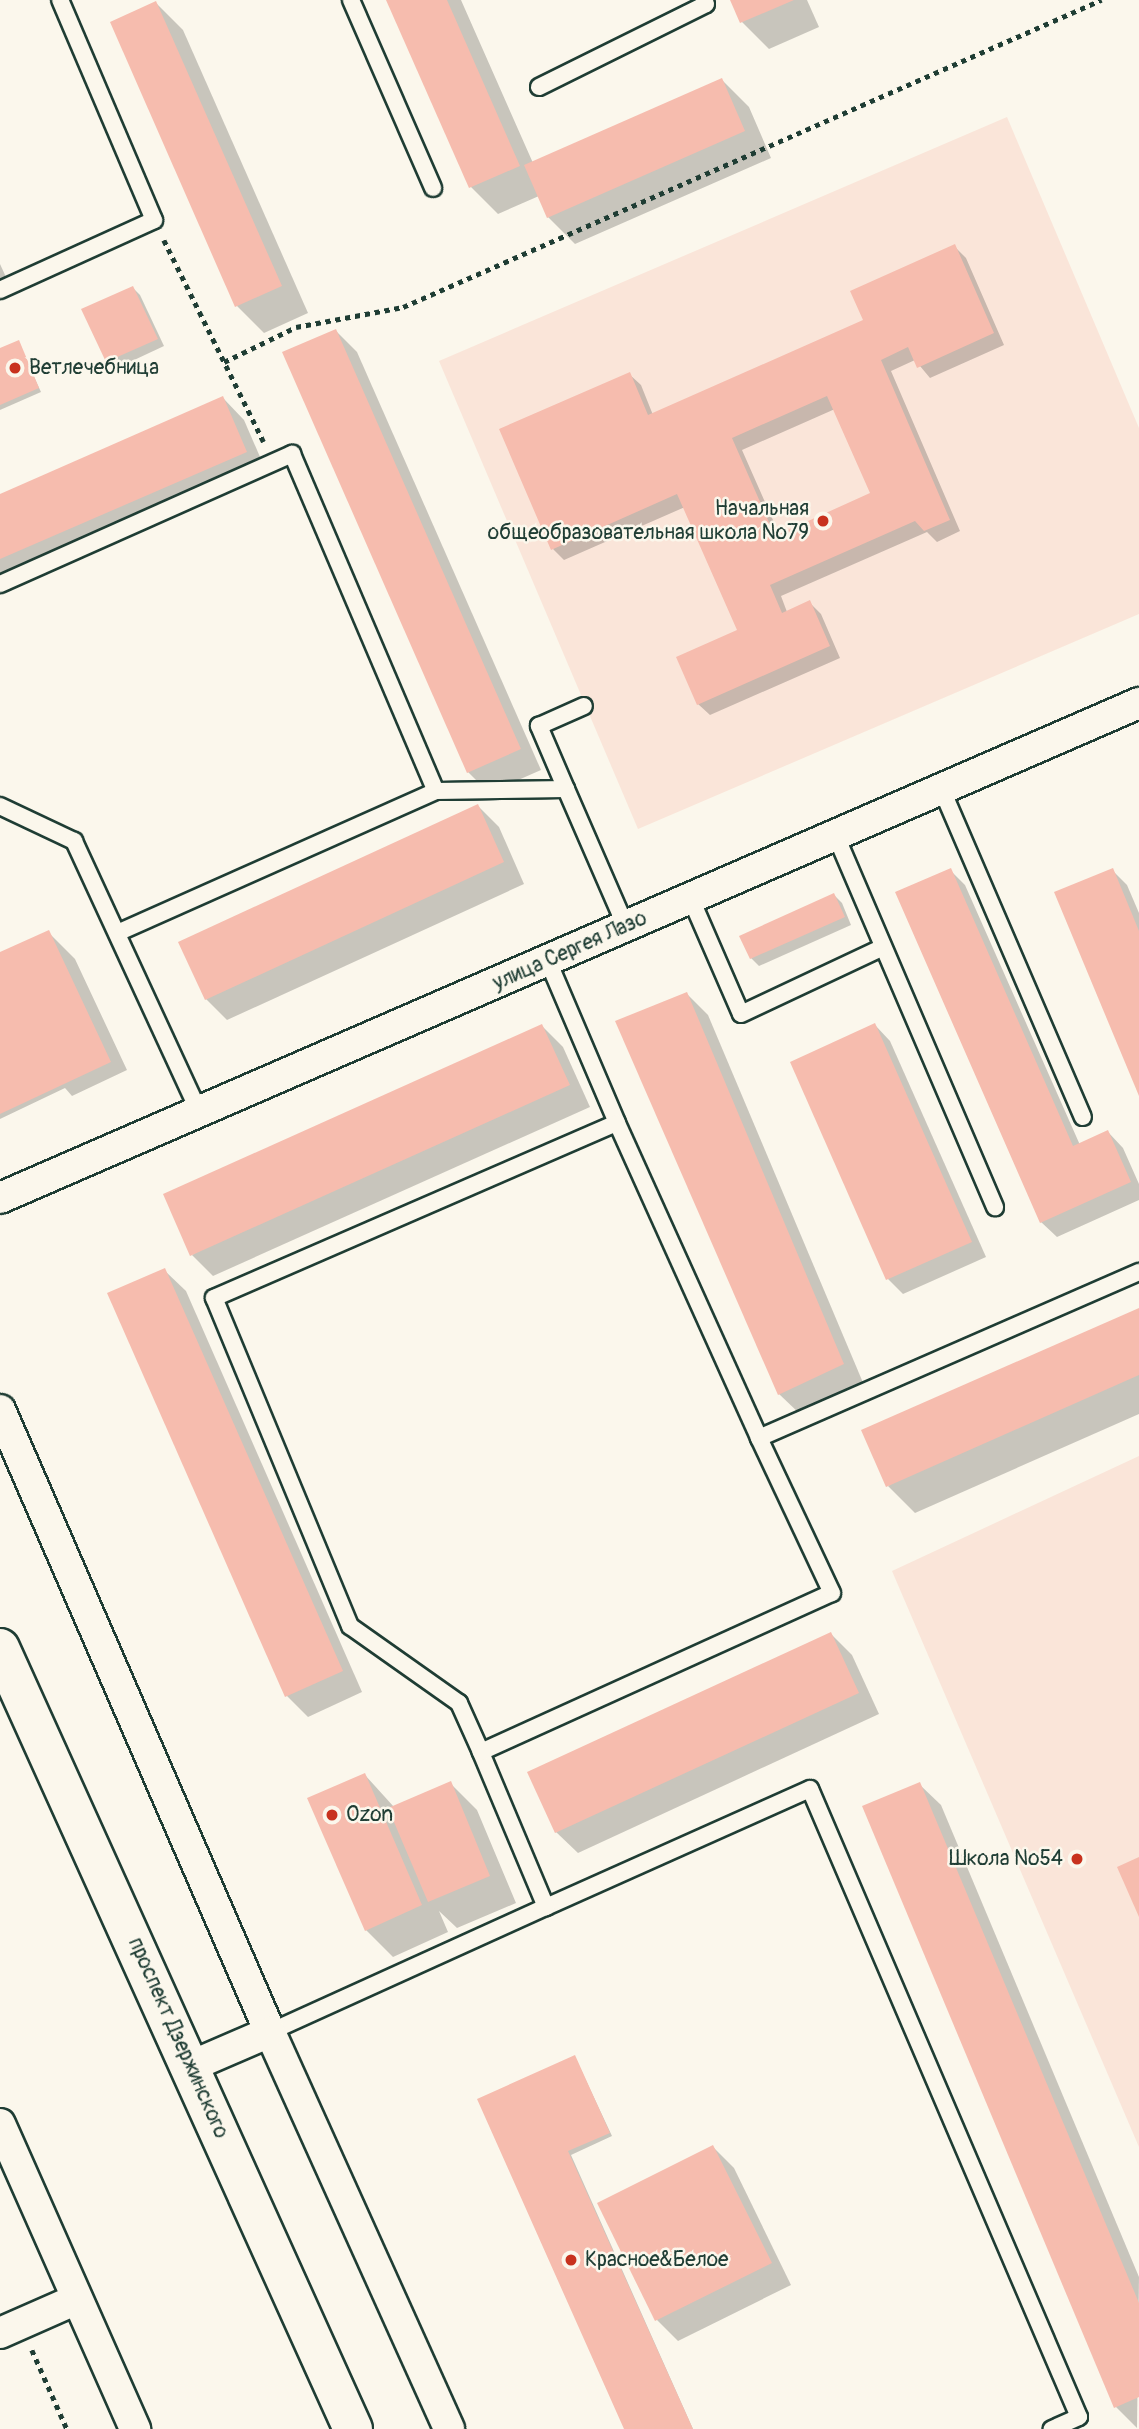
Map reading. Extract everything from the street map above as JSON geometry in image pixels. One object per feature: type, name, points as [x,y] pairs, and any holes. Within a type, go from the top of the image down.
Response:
[{"type":"main road","name":"проспект Дзержинского","points":[[0,1648],[353,2429]]},
{"type":"street","name":"улица Сергея Лазо","points":[[0,1198],[1139,703]]},
{"type":"street","points":[[0,1410],[270,2032],[449,2429]]},
{"type":"street","points":[[191,2066],[270,2032]]},
{"type":"street","points":[[0,2124],[135,2429]]},
{"type":"street","points":[[10,2328],[77,2299]]},
{"type":"lane","points":[[0,290],[154,220],[60,0]]},
{"type":"lane","points":[[351,0],[433,188]]},
{"type":"lane","points":[[539,87],[706,4],[704,0]]},
{"type":"lane","points":[[0,584],[292,454],[436,791]]},
{"type":"lane","points":[[584,706],[539,726],[626,927]]},
{"type":"lane","points":[[117,933],[436,791],[566,789]]},
{"type":"lane","points":[[942,790],[1083,1117]]},
{"type":"lane","points":[[0,806],[74,841],[199,1111]]},
{"type":"lane","points":[[836,836],[881,948],[995,1207]]},
{"type":"lane","points":[[691,899],[741,1014],[881,948]]},
{"type":"lane","points":[[481,1752],[832,1593],[617,1123],[548,961]]},
{"type":"lane","points":[[547,1907],[459,1703],[350,1626],[214,1298],[617,1123]]},
{"type":"lane","points":[[760,1438],[1139,1272]]},
{"type":"lane","points":[[270,2032],[810,1789],[1079,2417],[1052,2429]]},
{"type":"path","points":[[224,362],[296,327],[403,307],[1101,0]]},
{"type":"path","points":[[154,220],[274,461]]},
{"type":"path","points":[[10,2328],[67,2429]]},
{"type":"shaded area","name":"Начальная общеобразовательная школа №79","points":[[1007,117],[1139,428],[1139,614],[638,829],[439,361]]},
{"type":"shaded area","name":"Школа №54","points":[[1139,1456],[1139,2147],[892,1571]]},
{"type":"building","points":[[386,0],[447,0],[520,166],[469,188]]},
{"type":"building","points":[[730,0],[794,0],[740,23]]},
{"type":"building","points":[[156,1],[282,286],[235,307],[110,22]]},
{"type":"building","points":[[722,78],[745,131],[547,218],[524,165]]},
{"type":"building","points":[[955,244],[994,333],[917,368],[908,347],[881,360],[950,520],[924,531],[915,521],[770,585],[782,613],[810,600],[830,646],[697,705],[676,657],[737,630],[677,494],[551,550],[499,429],[630,372],[648,415],[863,320],[850,291]],"holes":[[[827,396],[870,493],[775,536],[732,438]]]},
{"type":"building","points":[[133,286],[158,339],[106,362],[81,309]]},
{"type":"building","points":[[336,329],[521,749],[467,773],[282,352]]},
{"type":"building","name":"Ветлечебница","points":[[19,340],[39,388],[0,405],[0,348]]},
{"type":"building","points":[[223,396],[247,452],[0,559],[0,494]]},
{"type":"building","points":[[478,804],[504,862],[205,1000],[178,942]]},
{"type":"building","points":[[951,868],[1073,1146],[1108,1130],[1131,1182],[1040,1223],[895,892]]},
{"type":"building","points":[[1113,868],[1139,931],[1139,1096],[1054,892]]},
{"type":"building","points":[[834,893],[845,917],[750,959],[739,936]]},
{"type":"building","points":[[49,930],[111,1062],[0,1114],[0,952]]},
{"type":"building","points":[[687,992],[844,1364],[778,1395],[615,1021]]},
{"type":"building","points":[[875,1023],[972,1242],[886,1280],[790,1062]]},
{"type":"building","points":[[542,1024],[570,1085],[190,1256],[163,1194]]},
{"type":"building","points":[[165,1268],[343,1671],[285,1697],[107,1293]]},
{"type":"building","points":[[1139,1308],[1139,1375],[886,1487],[861,1430]]},
{"type":"building","points":[[831,1632],[859,1693],[555,1833],[527,1772]]},
{"type":"building","points":[[365,1773],[422,1905],[365,1931],[307,1798]]},
{"type":"building","points":[[451,1781],[490,1876],[428,1902],[388,1808]]},
{"type":"building","points":[[920,1782],[1139,2303],[1139,2397],[1114,2408],[862,1806]]},
{"type":"building","points":[[1139,1857],[1139,1917],[1117,1867]]},
{"type":"building","points":[[575,2055],[610,2133],[568,2151],[693,2429],[624,2429],[477,2099]]},
{"type":"building","points":[[713,2145],[772,2263],[655,2321],[597,2203]]},
{"type":"place","name":"Ветлечебница","points":[[15,368]]},
{"type":"place","name":"Начальная общеобразовательная школа №79","points":[[823,521]]},
{"type":"place","name":"Ozon","points":[[332,1815]]},
{"type":"place","name":"Школа №54","points":[[1077,1859]]},
{"type":"place","name":"Красное&Белое","points":[[571,2260]]}]
